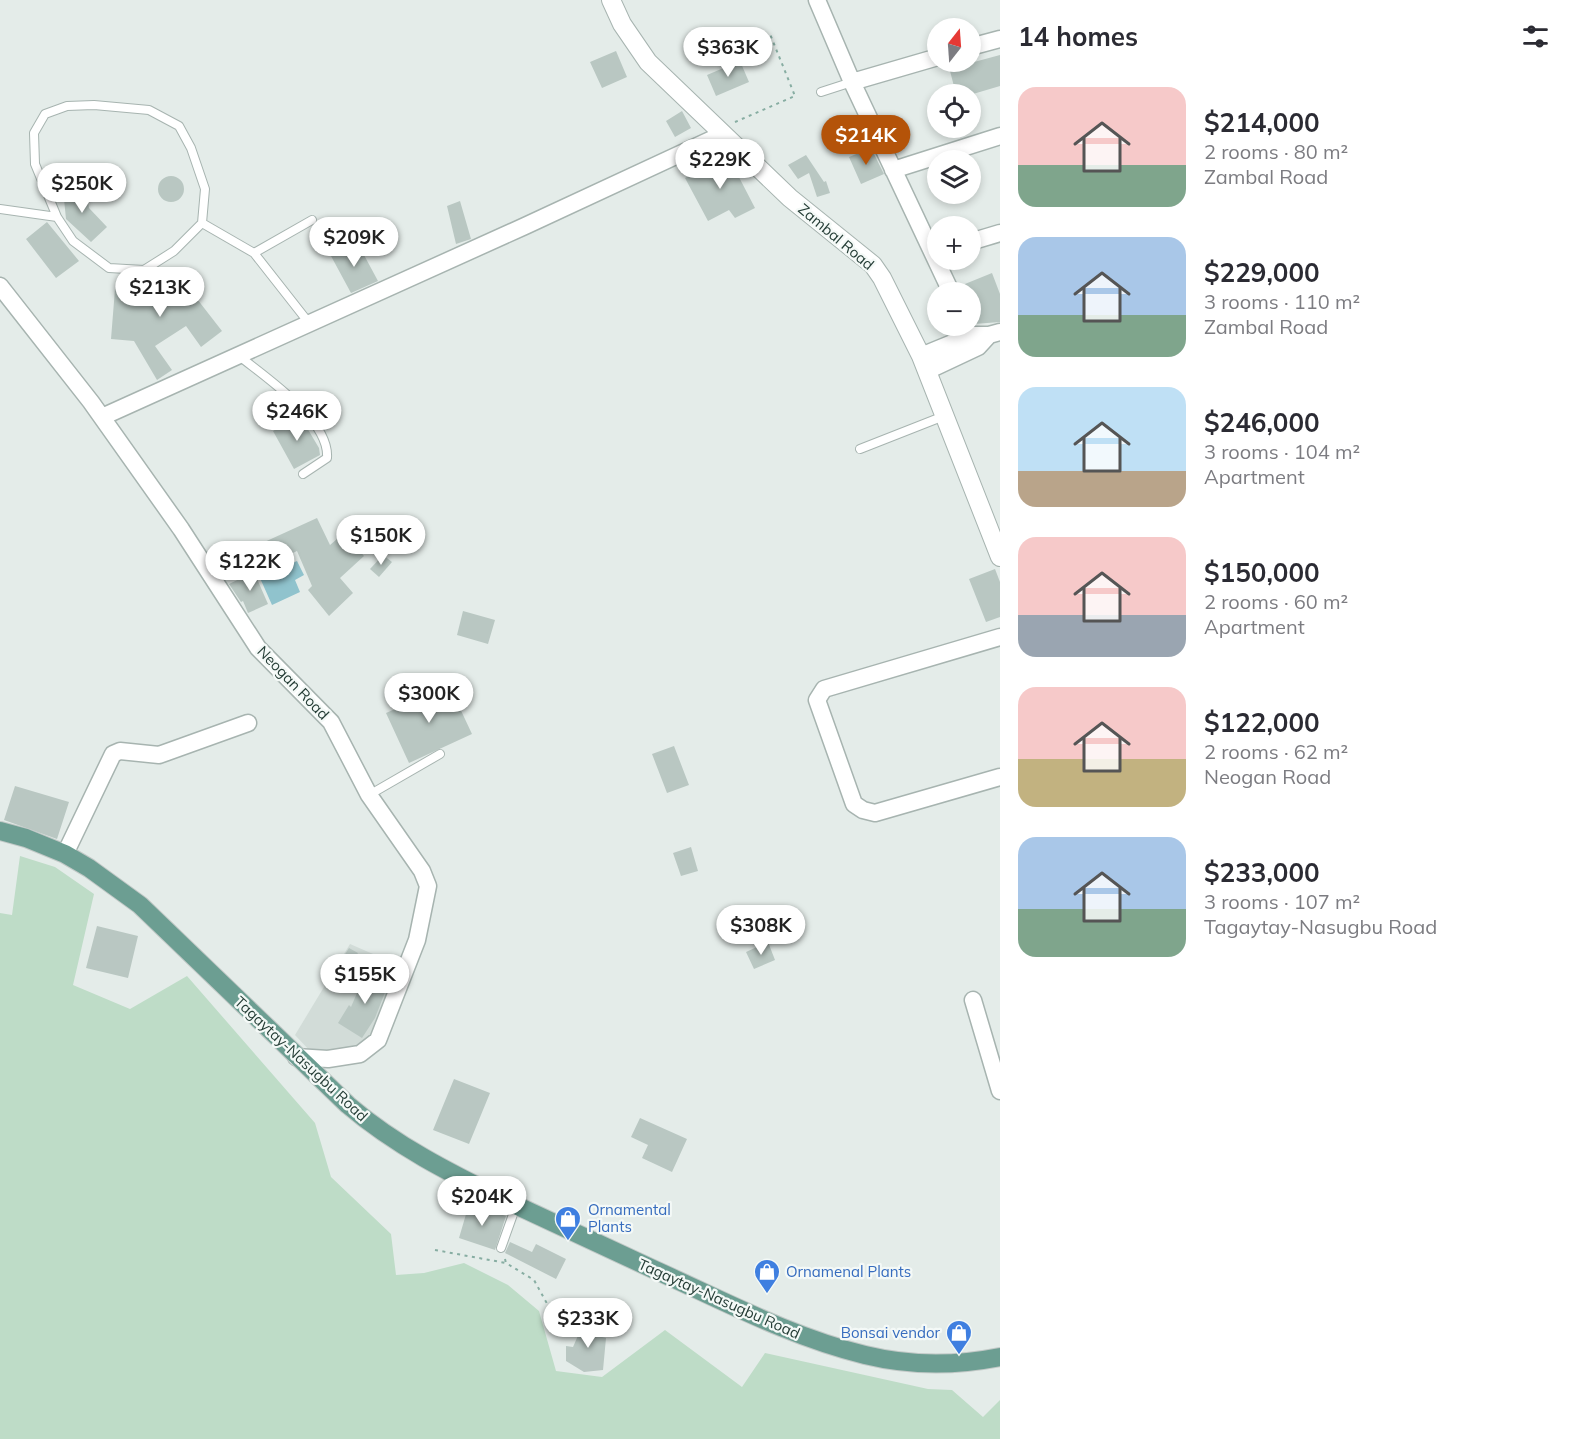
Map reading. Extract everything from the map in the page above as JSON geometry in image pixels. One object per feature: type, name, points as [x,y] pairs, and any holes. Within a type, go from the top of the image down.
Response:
[{"type":"main road","name":"Tagaytay-Nasugbu Road","points":[[0,831],[26,838],[65,854],[89,868],[140,905],[296,1057],[375,1128],[446,1171],[783,1328],[826,1344],[882,1359],[936,1365],[1000,1357]]},
{"type":"street","name":"Zambal Road","points":[[611,0],[622,24],[648,62],[790,198],[873,265],[882,278],[924,364],[1000,557]]},
{"type":"street","points":[[817,0],[852,82],[927,236]]},
{"type":"street","points":[[981,44],[1000,39]]},
{"type":"street","points":[[852,82],[927,60]]},
{"type":"street","points":[[102,417],[514,231],[721,131]]},
{"type":"street","points":[[893,170],[1000,136]]},
{"type":"street","points":[[981,239],[1000,233]]},
{"type":"street","name":"Neogan Road","points":[[0,285],[102,417],[181,529],[258,648],[332,722],[369,795],[422,871],[428,886],[417,940],[378,1040],[360,1054],[328,1059],[296,1057]]},
{"type":"street","points":[[924,364],[979,336]]},
{"type":"street","points":[[1000,637],[824,689],[817,700],[854,804],[863,810],[875,813],[1000,777]]},
{"type":"street","points":[[65,854],[113,754],[120,751],[159,754],[248,723]]},
{"type":"street","points":[[974,1000],[1000,1091]]},
{"type":"lane","points":[[821,92],[852,82]]},
{"type":"lane","points":[[94,105],[149,110],[179,126],[191,148],[205,189],[202,223],[174,251],[144,270],[110,268],[73,241],[57,218],[35,164],[34,133],[45,114],[67,106],[94,105]]},
{"type":"lane","points":[[0,209],[57,218]]},
{"type":"lane","points":[[254,253],[312,220]]},
{"type":"lane","points":[[202,223],[254,253],[309,323]]},
{"type":"lane","points":[[238,355],[297,404],[309,417],[326,444],[327,458],[303,474]]},
{"type":"lane","points":[[860,449],[944,416]]},
{"type":"lane","points":[[369,795],[441,754]]},
{"type":"lane","points":[[501,1248],[516,1205]]},
{"type":"path","points":[[721,131],[795,96],[770,34]]},
{"type":"path","points":[[501,1248],[506,1263]]},
{"type":"path","points":[[435,1250],[506,1263],[534,1280],[550,1309]]},
{"type":"shaded area","points":[[350,944],[403,967],[370,1040],[358,1047],[311,1052],[295,1035]]},
{"type":"green space","points":[[20,856],[55,867],[94,894],[73,985],[130,1009],[187,976],[315,1123],[331,1177],[391,1234],[396,1275],[424,1273],[464,1263],[508,1285],[539,1311],[556,1371],[602,1377],[665,1330],[742,1387],[765,1353],[928,1389],[952,1390],[983,1417],[1000,1400],[1000,1439],[0,1439],[0,913],[12,915]]},
{"type":"water","points":[[297,561],[304,575],[295,580],[300,592],[272,605],[260,578]]},
{"type":"building","points":[[616,51],[627,77],[602,88],[590,62]]},
{"type":"building","points":[[1000,55],[1000,86],[981,92],[981,84],[953,84],[950,72],[981,72],[981,60]]},
{"type":"building","points":[[740,61],[749,82],[716,96],[707,75]]},
{"type":"building","points":[[682,111],[691,128],[675,137],[666,121]]},
{"type":"building","points":[[871,148],[884,174],[861,184],[849,157]]},
{"type":"building","points":[[806,155],[824,182],[826,181],[830,193],[817,197],[809,173],[798,179],[788,165]]},
{"type":"building","points":[[728,156],[755,208],[735,218],[729,210],[708,221],[685,178]]},
{"type":"building","points":[[171,176],[180,180],[184,189],[180,198],[171,202],[162,198],[158,189],[162,180]]},
{"type":"building","points":[[86,188],[89,208],[107,227],[91,242],[66,219],[63,189]]},
{"type":"building","points":[[460,201],[471,239],[456,244],[447,206]]},
{"type":"building","points":[[47,222],[79,261],[56,278],[26,239]]},
{"type":"building","points":[[357,242],[378,281],[351,293],[331,256]]},
{"type":"building","points":[[173,268],[222,331],[201,347],[186,326],[155,346],[172,370],[157,380],[134,341],[111,339],[115,289],[138,295]]},
{"type":"building","points":[[992,273],[1000,294],[1000,322],[981,323],[981,282],[970,282]]},
{"type":"building","points":[[300,416],[319,448],[320,455],[294,469],[273,431]]},
{"type":"building","points":[[317,518],[330,545],[344,533],[364,556],[340,578],[353,593],[329,616],[308,590],[312,586],[297,551],[247,575],[236,555]]},
{"type":"building","points":[[383,555],[392,562],[379,577],[370,569]]},
{"type":"building","points":[[995,569],[1000,582],[1000,617],[986,622],[969,579]]},
{"type":"building","points":[[254,572],[268,604],[248,613],[243,601],[241,602],[229,584]]},
{"type":"building","points":[[463,611],[495,620],[488,644],[457,635]]},
{"type":"building","points":[[449,685],[472,734],[409,763],[386,713]]},
{"type":"building","points":[[674,746],[689,785],[667,793],[652,754]]},
{"type":"building","points":[[15,786],[69,802],[57,839],[4,820]]},
{"type":"building","points":[[691,847],[698,871],[681,876],[673,853]]},
{"type":"building","points":[[97,926],[138,936],[128,978],[86,968]]},
{"type":"building","points":[[768,942],[775,960],[754,969],[746,952]]},
{"type":"building","points":[[349,948],[358,953],[343,977],[334,972]]},
{"type":"building","points":[[366,972],[389,982],[375,1018],[362,1038],[338,1023],[349,1005],[351,1007]]},
{"type":"building","points":[[454,1079],[490,1093],[469,1144],[433,1130]]},
{"type":"building","points":[[640,1118],[687,1139],[672,1172],[642,1158],[648,1145],[631,1137]]},
{"type":"building","points":[[469,1204],[506,1216],[495,1250],[459,1238]]},
{"type":"building","points":[[510,1242],[532,1252],[536,1244],[566,1259],[556,1279],[505,1253]]},
{"type":"building","points":[[587,1321],[603,1323],[602,1337],[606,1338],[603,1370],[584,1372],[566,1361],[566,1346],[573,1347],[580,1331],[585,1332]]},
{"type":"place","name":"Ornamental Plants","points":[[568,1242]]},
{"type":"place","name":"Ornamenal Plants","points":[[767,1295]]},
{"type":"place","name":"Bonsai vendor","points":[[959,1356]]}]
